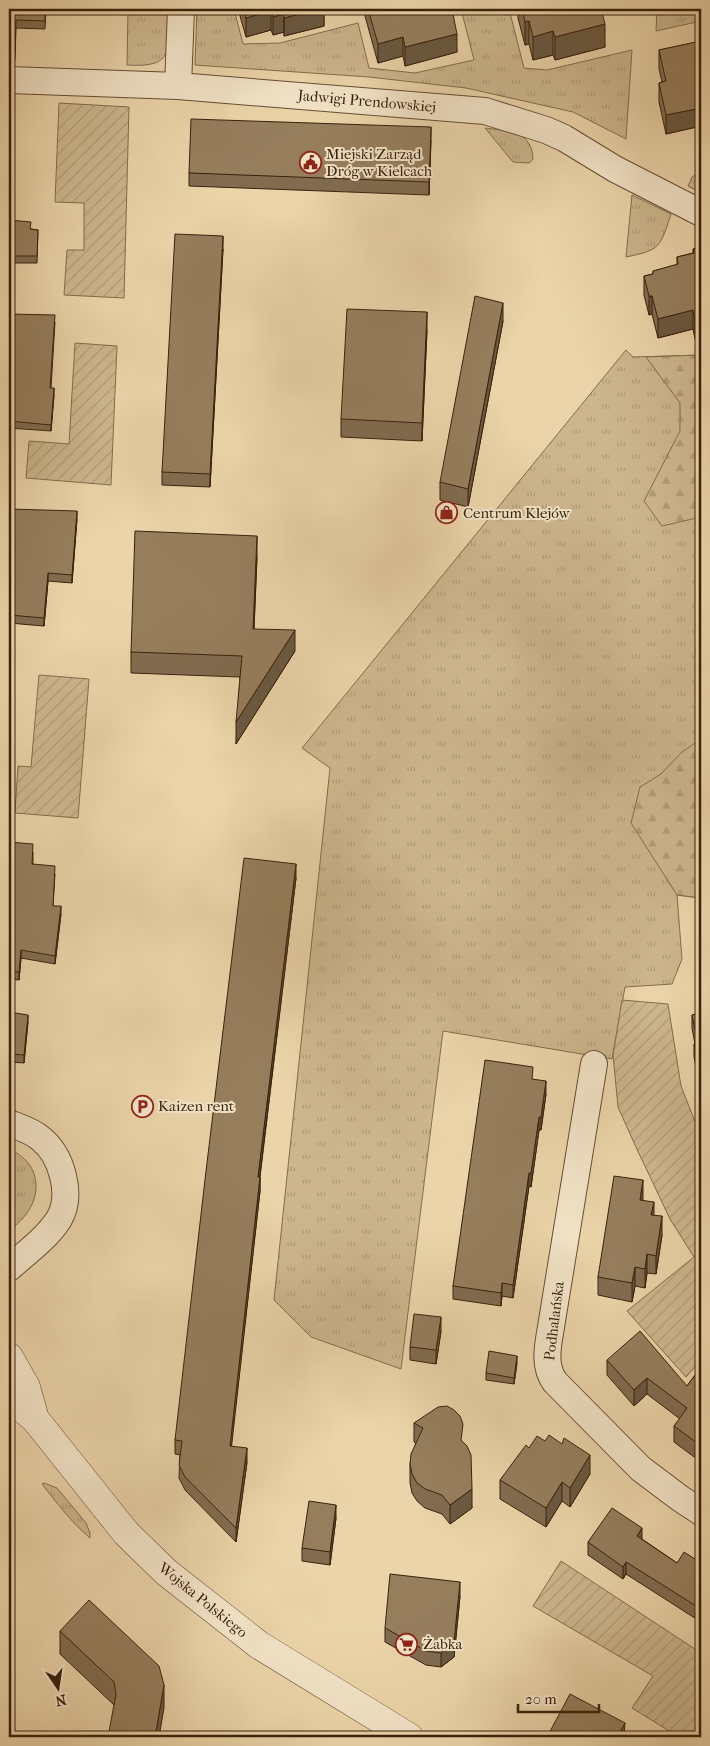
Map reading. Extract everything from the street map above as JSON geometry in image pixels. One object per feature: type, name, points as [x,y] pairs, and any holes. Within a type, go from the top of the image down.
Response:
[{"type":"street","points":[[178,86],[181,9]]},
{"type":"street","name":"Jadwigi Prendowskiej","points":[[9,80],[178,86],[485,111],[546,130],[564,138],[615,169],[701,213]]},
{"type":"street","name":"Podhalańska","points":[[594,1064],[548,1347],[549,1370],[555,1382],[641,1469],[701,1512]]},
{"type":"street","points":[[9,1123],[40,1138],[53,1153],[65,1182],[64,1203],[59,1218],[46,1235],[9,1268]]},
{"type":"street","name":"Wojska Polskiego","points":[[9,1357],[26,1387],[35,1419]]},
{"type":"street","name":"Wojska Polskiego","points":[[9,1397],[35,1419],[126,1533],[166,1572],[260,1645],[410,1737]]},
{"type":"green space","points":[[128,9],[168,9],[168,45],[162,59],[143,65],[127,65]]},
{"type":"green space","points":[[197,9],[234,9],[243,44],[280,43],[358,23],[369,68],[415,73],[474,60],[461,9],[509,9],[524,68],[547,70],[632,50],[626,139],[573,112],[466,88],[369,77],[195,65]]},
{"type":"green space","points":[[657,9],[701,9],[701,21],[656,31]]},
{"type":"green space","points":[[59,103],[129,107],[124,298],[64,295],[67,250],[84,250],[84,203],[55,202]]},
{"type":"green space","points":[[485,128],[510,131],[523,137],[532,149],[533,159],[529,163],[513,162]]},
{"type":"green space","points":[[701,171],[701,193],[688,186],[692,177]]},
{"type":"green space","points":[[632,195],[671,214],[658,245],[646,252],[626,257]]},
{"type":"green space","points":[[75,343],[117,346],[111,485],[26,478],[29,441],[69,444]]},
{"type":"green space","points":[[626,350],[633,357],[701,355],[701,898],[677,895],[682,959],[672,984],[625,987],[612,1059],[443,1031],[401,1369],[311,1337],[274,1300],[330,768],[302,748]]},
{"type":"green space","points":[[701,355],[701,517],[662,526],[644,501],[680,431],[680,403],[646,357]]},
{"type":"green space","points":[[39,675],[89,679],[78,818],[15,813],[18,766],[31,767]]},
{"type":"green space","points":[[701,739],[701,898],[677,895],[631,823],[640,787],[661,774],[682,752]]},
{"type":"green space","points":[[622,1000],[668,1004],[681,1086],[701,1137],[701,1360],[686,1377],[627,1311],[694,1257],[670,1219],[618,1107],[613,1055]]},
{"type":"green space","points":[[9,1149],[22,1157],[30,1166],[35,1177],[36,1188],[34,1200],[28,1211],[9,1230]]},
{"type":"green space","points":[[42,1484],[57,1488],[86,1523],[90,1538],[64,1512]]},
{"type":"green space","points":[[561,1561],[701,1653],[701,1737],[679,1737],[632,1708],[653,1676],[533,1606]]},
{"type":"building","points":[[9,9],[45,9],[45,21],[16,20],[15,52],[9,52]]},
{"type":"building","points":[[243,9],[319,9],[284,18],[284,14],[273,17],[271,11],[246,18]]},
{"type":"building","points":[[368,9],[452,9],[457,34],[405,47],[403,37],[378,44]]},
{"type":"building","points":[[522,9],[601,9],[605,24],[555,37],[553,31],[533,37],[529,21],[525,22]]},
{"type":"building","points":[[701,41],[701,108],[666,115],[659,83],[666,81],[659,50]]},
{"type":"building","name":"Miejski Zarząd Dróg w Kielcach","points":[[191,119],[431,127],[429,182],[189,173]]},
{"type":"building","points":[[9,220],[31,222],[30,229],[38,230],[37,256],[9,256]]},
{"type":"building","points":[[175,234],[223,236],[210,474],[162,472]]},
{"type":"building","points":[[701,247],[701,319],[695,321],[693,310],[658,319],[644,276],[653,274],[653,271],[678,264],[677,257],[694,253],[693,249]]},
{"type":"building","points":[[475,296],[503,303],[468,489],[440,482]]},
{"type":"building","points":[[347,309],[427,312],[422,423],[341,419]]},
{"type":"building","points":[[9,314],[55,315],[50,388],[54,388],[51,425],[9,421]]},
{"type":"building","points":[[9,509],[77,511],[72,575],[48,573],[44,618],[9,615]]},
{"type":"building","points":[[135,531],[257,536],[253,629],[295,630],[236,722],[242,656],[131,652]]},
{"type":"building","points":[[9,842],[33,844],[32,864],[55,866],[53,906],[61,906],[55,956],[21,950],[19,972],[9,971]]},
{"type":"building","points":[[244,858],[296,864],[258,1177],[260,1177],[230,1446],[247,1448],[236,1528],[185,1477],[179,1465],[182,1441],[175,1440]]},
{"type":"building","points":[[9,1012],[28,1015],[24,1055],[9,1054]]},
{"type":"building","points":[[701,1013],[701,1078],[694,1044],[698,1043],[692,1015]]},
{"type":"building","points":[[485,1060],[533,1067],[532,1079],[546,1081],[531,1173],[529,1173],[513,1285],[502,1283],[501,1293],[453,1286]]},
{"type":"building","points":[[614,1176],[643,1180],[640,1200],[654,1202],[651,1215],[662,1216],[656,1256],[647,1254],[645,1269],[635,1267],[632,1283],[598,1277]]},
{"type":"building","points":[[414,1314],[441,1317],[436,1350],[410,1347]]},
{"type":"building","points":[[640,1331],[687,1386],[701,1367],[701,1446],[674,1426],[687,1408],[647,1378],[634,1390],[607,1360]]},
{"type":"building","points":[[489,1351],[517,1356],[514,1378],[486,1373]]},
{"type":"building","points":[[447,1406],[460,1416],[463,1424],[461,1440],[467,1446],[471,1455],[472,1489],[450,1505],[442,1495],[425,1489],[417,1483],[412,1474],[410,1464],[411,1454],[423,1428],[414,1423],[438,1407]]},
{"type":"building","points":[[549,1435],[562,1444],[564,1438],[590,1455],[570,1488],[562,1482],[546,1508],[500,1480],[526,1445],[529,1448],[537,1436],[545,1441]]},
{"type":"building","points":[[309,1501],[336,1505],[330,1552],[302,1548]]},
{"type":"building","points":[[612,1508],[642,1528],[637,1536],[677,1563],[684,1552],[701,1563],[701,1609],[626,1562],[623,1567],[588,1542]]},
{"type":"building","points":[[390,1574],[460,1582],[454,1642],[441,1653],[426,1651],[385,1628]]},
{"type":"building","points":[[89,1600],[159,1666],[164,1685],[155,1737],[108,1737],[116,1694],[114,1682],[60,1631]]},
{"type":"building","points":[[570,1694],[625,1723],[617,1737],[547,1737]]},
{"type":"place","name":"Miejski Zarząd Dróg w Kielcach","points":[[310,163]]},
{"type":"place","name":"Centrum Klejów","points":[[447,513]]},
{"type":"place","name":"Kaizen rent","points":[[142,1106]]},
{"type":"place","name":"Żabka","points":[[407,1644]]}]
